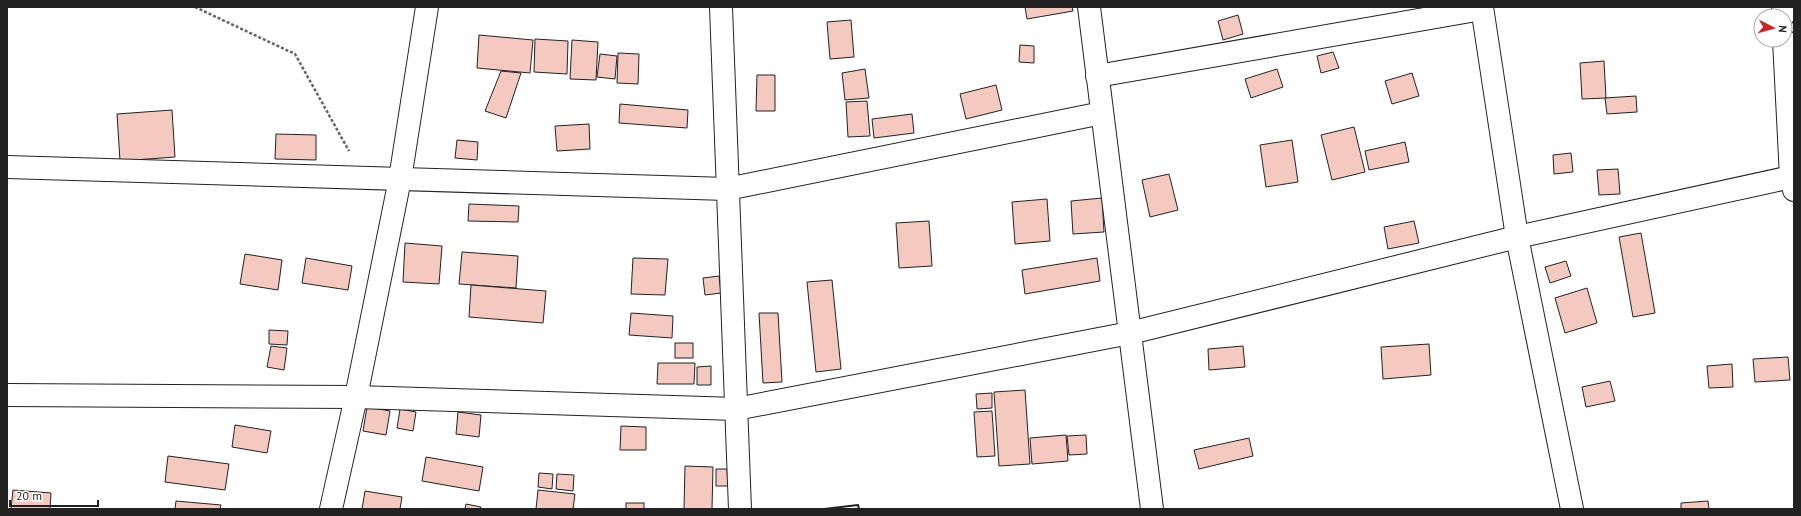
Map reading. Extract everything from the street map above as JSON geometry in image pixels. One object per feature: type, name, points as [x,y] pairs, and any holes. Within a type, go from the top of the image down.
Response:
[{"type":"street","points":[[331,509],[356,397],[400,179],[427,7]]},
{"type":"street","points":[[720,7],[740,509]]},
{"type":"street","points":[[1089,7],[1152,509]]},
{"type":"street","points":[[1097,76],[1482,8],[1517,237],[1572,509]]},
{"type":"street","points":[[7,395],[356,397],[736,409],[1130,333],[1517,237],[1792,184],[1790,73],[1785,48]]},
{"type":"street","points":[[7,167],[727,189],[1102,113]]},
{"type":"path","points":[[195,7],[296,54],[364,178]]},
{"type":"building","points":[[1025,7],[1072,7],[1073,11],[1027,19]]},
{"type":"building","points":[[1238,15],[1243,34],[1223,40],[1218,21]]},
{"type":"building","points":[[851,20],[854,57],[830,59],[827,22]]},
{"type":"building","points":[[479,35],[533,40],[530,73],[477,68]]},
{"type":"building","points":[[535,39],[568,41],[567,74],[534,72]]},
{"type":"building","points":[[572,40],[598,42],[596,80],[570,79]]},
{"type":"building","points":[[1020,45],[1034,46],[1034,63],[1019,62]]},
{"type":"building","points":[[1333,52],[1339,68],[1321,73],[1317,56]]},
{"type":"building","points":[[618,53],[639,54],[638,84],[617,83]]},
{"type":"building","points":[[600,54],[617,56],[615,79],[597,77]]},
{"type":"building","points":[[1604,61],[1606,98],[1582,99],[1580,63]]},
{"type":"building","points":[[865,69],[869,98],[845,100],[842,73]]},
{"type":"building","points":[[1277,69],[1283,87],[1251,98],[1245,79]]},
{"type":"building","points":[[501,71],[521,73],[506,118],[485,111]]},
{"type":"building","points":[[1412,73],[1419,96],[1392,104],[1385,81]]},
{"type":"building","points":[[757,75],[775,75],[775,111],[756,111]]},
{"type":"building","points":[[996,85],[1002,110],[966,119],[960,94]]},
{"type":"building","points":[[1636,96],[1637,112],[1607,114],[1605,98]]},
{"type":"building","points":[[867,101],[870,136],[848,137],[846,102]]},
{"type":"building","points":[[620,104],[688,110],[687,128],[619,123]]},
{"type":"building","points":[[172,110],[175,157],[120,161],[117,114]]},
{"type":"building","points":[[912,114],[914,133],[874,138],[872,119]]},
{"type":"building","points":[[589,124],[590,149],[557,151],[555,126]]},
{"type":"building","points":[[1354,127],[1365,172],[1332,180],[1321,135]]},
{"type":"building","points":[[276,134],[316,135],[316,160],[275,159]]},
{"type":"building","points":[[457,140],[478,142],[477,160],[455,158]]},
{"type":"building","points":[[1292,140],[1298,182],[1266,187],[1260,145]]},
{"type":"building","points":[[1405,142],[1409,162],[1369,170],[1365,151]]},
{"type":"building","points":[[1571,153],[1573,172],[1554,174],[1553,155]]},
{"type":"building","points":[[1618,169],[1620,194],[1599,195],[1597,170]]},
{"type":"building","points":[[1169,174],[1178,210],[1150,217],[1142,180]]},
{"type":"building","points":[[1102,198],[1104,232],[1073,234],[1071,201]]},
{"type":"building","points":[[1047,199],[1050,241],[1015,244],[1012,202]]},
{"type":"building","points":[[469,204],[519,206],[518,222],[468,221]]},
{"type":"building","points":[[929,221],[932,266],[899,268],[896,223]]},
{"type":"building","points":[[1414,221],[1419,243],[1388,249],[1384,227]]},
{"type":"building","points":[[1641,233],[1655,313],[1633,317],[1619,237]]},
{"type":"building","points":[[405,243],[442,246],[439,284],[403,282]]},
{"type":"building","points":[[462,252],[518,256],[516,288],[459,284]]},
{"type":"building","points":[[245,254],[282,260],[278,290],[240,284]]},
{"type":"building","points":[[306,258],[352,266],[348,290],[302,283]]},
{"type":"building","points":[[633,258],[668,259],[665,295],[631,294]]},
{"type":"building","points":[[1097,258],[1100,281],[1025,294],[1022,270]]},
{"type":"building","points":[[1566,261],[1571,276],[1550,283],[1545,267]]},
{"type":"building","points":[[719,276],[721,293],[705,295],[703,278]]},
{"type":"building","points":[[832,280],[841,369],[816,372],[807,282]]},
{"type":"building","points":[[471,285],[546,291],[543,323],[469,317]]},
{"type":"building","points":[[1587,288],[1597,323],[1565,333],[1555,298]]},
{"type":"building","points":[[631,313],[673,316],[672,338],[629,335]]},
{"type":"building","points":[[759,313],[778,313],[782,382],[763,383]]},
{"type":"building","points":[[269,330],[288,331],[287,345],[269,344]]},
{"type":"building","points":[[675,343],[693,343],[693,358],[675,358]]},
{"type":"building","points":[[1429,344],[1431,375],[1383,379],[1381,347]]},
{"type":"building","points":[[271,346],[287,348],[284,370],[267,367]]},
{"type":"building","points":[[1243,346],[1245,367],[1209,370],[1208,349]]},
{"type":"building","points":[[1788,357],[1790,380],[1755,382],[1753,359]]},
{"type":"building","points":[[658,363],[695,363],[694,384],[657,384]]},
{"type":"building","points":[[1732,364],[1733,387],[1709,388],[1707,366]]},
{"type":"building","points":[[711,366],[711,385],[697,385],[697,367]]},
{"type":"building","points":[[1610,381],[1615,401],[1586,407],[1582,387]]},
{"type":"building","points":[[1025,390],[1030,464],[999,466],[994,392]]},
{"type":"building","points":[[992,393],[992,408],[977,409],[976,394]]},
{"type":"building","points":[[367,407],[390,411],[386,435],[363,431]]},
{"type":"building","points":[[400,409],[416,412],[413,431],[397,428]]},
{"type":"building","points":[[992,411],[995,456],[977,457],[974,412]]},
{"type":"building","points":[[458,412],[481,415],[479,437],[456,434]]},
{"type":"building","points":[[235,425],[271,431],[267,453],[232,447]]},
{"type":"building","points":[[621,426],[646,427],[646,450],[620,450]]},
{"type":"building","points":[[1066,435],[1068,461],[1032,464],[1030,438]]},
{"type":"building","points":[[1086,435],[1087,454],[1069,455],[1067,436]]},
{"type":"building","points":[[1249,438],[1253,456],[1199,469],[1194,450]]},
{"type":"building","points":[[168,456],[229,464],[225,490],[165,482]]},
{"type":"building","points":[[426,457],[483,467],[479,491],[422,481]]},
{"type":"building","points":[[685,466],[713,467],[712,509],[684,509]]},
{"type":"building","points":[[716,469],[727,469],[728,486],[716,486]]},
{"type":"building","points":[[539,473],[553,474],[552,489],[538,487]]},
{"type":"building","points":[[557,474],[574,475],[573,491],[556,489]]},
{"type":"building","points":[[13,490],[51,493],[50,509],[11,509]]},
{"type":"building","points":[[538,490],[575,494],[573,509],[536,509]]},
{"type":"building","points":[[365,491],[402,497],[400,509],[362,509]]},
{"type":"building","points":[[176,501],[221,505],[220,509],[175,509]]},
{"type":"building","points":[[1708,501],[1709,509],[1681,509],[1681,503]]},
{"type":"building","points":[[626,503],[644,503],[644,509],[626,509]]},
{"type":"building","points":[[466,504],[481,507],[480,509],[465,509]]},
{"type":"wall","points":[[824,509],[858,505],[859,509]]}]
